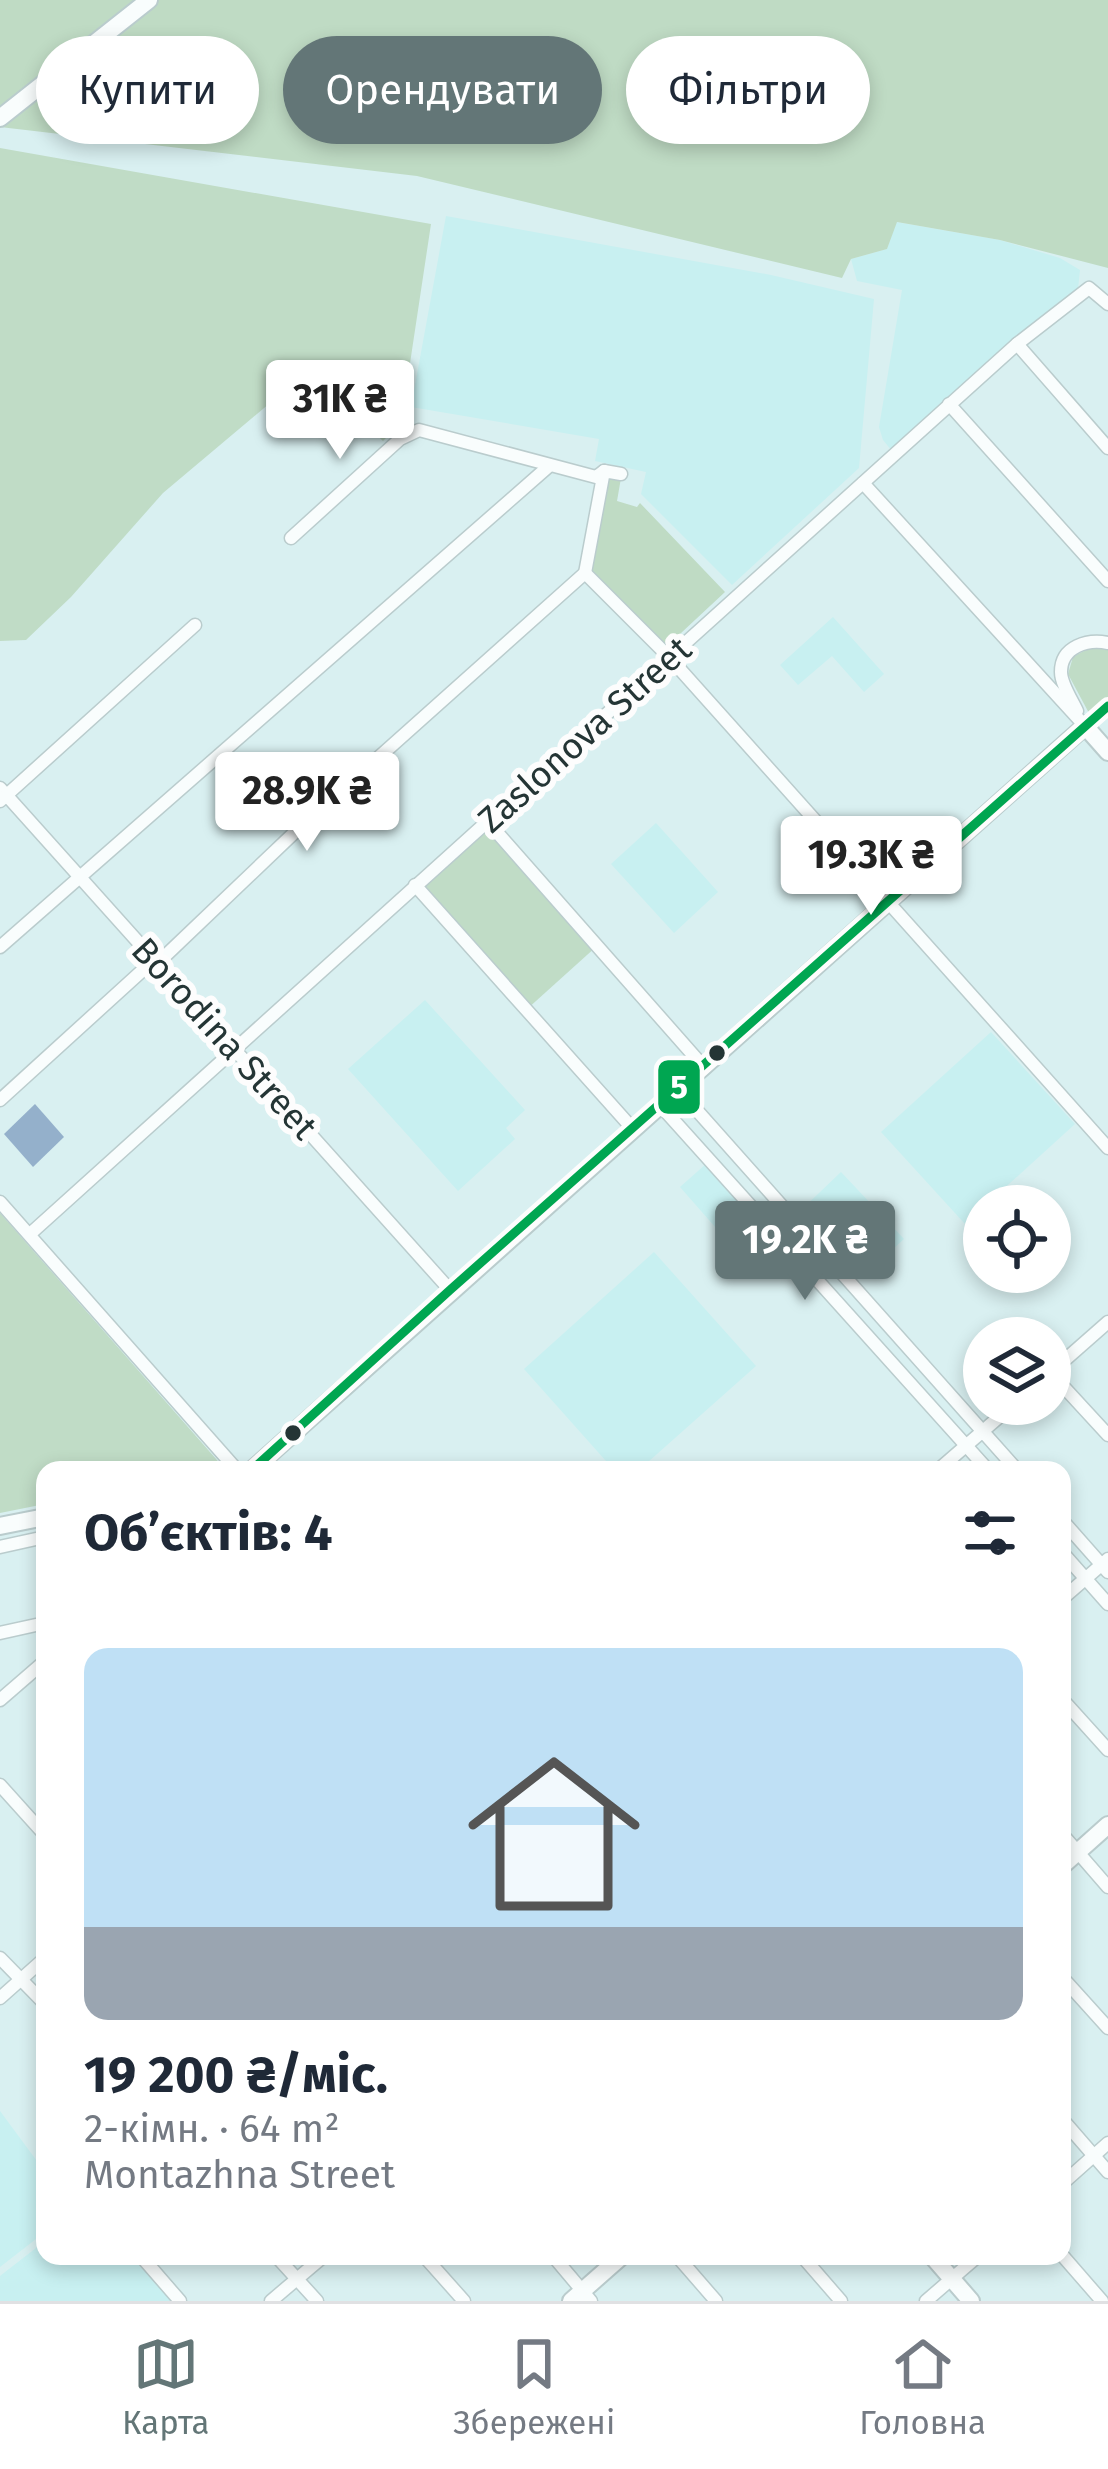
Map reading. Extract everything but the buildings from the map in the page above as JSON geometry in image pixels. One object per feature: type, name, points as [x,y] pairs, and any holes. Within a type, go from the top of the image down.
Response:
[{"type":"street","points":[[0,118],[149,0]]},
{"type":"street","name":"Zaslonova Street","points":[[30,1234],[1017,344],[1089,288],[1108,304]]},
{"type":"street","points":[[1017,344],[1108,448]]},
{"type":"street","points":[[949,404],[1108,580]]},
{"type":"street","points":[[291,538],[400,439],[419,430],[596,477],[604,471],[621,474]]},
{"type":"street","points":[[0,947],[548,466]]},
{"type":"street","points":[[0,1100],[585,573],[604,471]]},
{"type":"street","points":[[863,483],[1108,752]]},
{"type":"street","points":[[585,573],[669,657],[1108,1148]]},
{"type":"street","points":[[2,794],[195,625]]},
{"type":"street","points":[[1085,726],[1061,674],[1062,664],[1081,643],[1108,643]]},
{"type":"street","points":[[262,1461],[1108,706]]},
{"type":"street","name":"Borodina Street","points":[[2,794],[450,1290]]},
{"type":"street","points":[[487,820],[702,1066]]},
{"type":"street","points":[[415,885],[632,1128]]},
{"type":"street","points":[[676,1088],[955,1394],[1009,1461]]},
{"type":"street","points":[[658,1104],[980,1461]]},
{"type":"street","points":[[0,1202],[229,1461]]},
{"type":"street","points":[[1071,1354],[1108,1322]]},
{"type":"street","points":[[1071,1395],[1108,1435]]},
{"type":"street","points":[[948,1461],[991,1425]]},
{"type":"street","points":[[0,1526],[36,1519]]},
{"type":"street","points":[[1071,1529],[1106,1565],[1071,1592]]},
{"type":"street","points":[[0,1547],[36,1539]]},
{"type":"street","points":[[1071,1562],[1108,1604]]},
{"type":"street","points":[[0,1633],[36,1625]]},
{"type":"street","points":[[0,1700],[36,1668]]},
{"type":"street","points":[[1071,1710],[1108,1750]]},
{"type":"street","points":[[0,1785],[36,1819]]},
{"type":"street","points":[[1071,1858],[1108,1825]]},
{"type":"street","points":[[1071,1845],[1108,1887]]},
{"type":"street","points":[[0,1958],[36,1995]]},
{"type":"street","points":[[0,1998],[36,1966]]},
{"type":"street","points":[[1071,1987],[1108,2028]]},
{"type":"street","points":[[1071,2129],[1108,2172]]},
{"type":"street","points":[[1071,2176],[1108,2143]]},
{"type":"street","points":[[149,2265],[180,2301]]},
{"type":"street","points":[[284,2265],[317,2301]]},
{"type":"street","points":[[271,2301],[313,2265]]},
{"type":"street","points":[[432,2265],[464,2301]]},
{"type":"street","points":[[559,2265],[582,2298],[613,2265]]},
{"type":"street","points":[[685,2265],[716,2301]]},
{"type":"street","points":[[810,2265],[841,2301]]},
{"type":"street","points":[[940,2265],[970,2301]]},
{"type":"street","points":[[926,2301],[967,2265]]},
{"type":"street","points":[[1071,2265],[1102,2301]]},
{"type":"shaded area","points":[[446,216],[771,275],[874,299],[859,468],[732,585],[641,494],[646,472],[595,461],[599,439],[411,407]]},
{"type":"shaded area","points":[[896,222],[1000,240],[1060,258],[1080,270],[1078,289],[1063,305],[1031,324],[892,451],[879,427],[902,290],[857,281],[851,259],[887,249]]},
{"type":"shaded area","points":[[833,617],[884,674],[864,692],[832,656],[798,685],[780,665]]},
{"type":"shaded area","points":[[656,823],[718,892],[674,933],[611,864]]},
{"type":"shaded area","points":[[425,1000],[525,1110],[506,1128],[515,1139],[458,1191],[348,1069]]},
{"type":"shaded area","points":[[991,1032],[1075,1124],[1008,1185],[963,1185],[963,1222],[881,1132]]},
{"type":"shaded area","points":[[35,1104],[64,1137],[33,1167],[4,1134]]},
{"type":"shaded area","points":[[706,1164],[749,1213],[723,1236],[680,1187]]},
{"type":"shaded area","points":[[841,1172],[904,1239],[882,1259],[861,1235],[836,1257],[797,1214]]},
{"type":"shaded area","points":[[654,1252],[756,1366],[649,1461],[606,1461],[524,1369]]},
{"type":"shaded area","points":[[0,2111],[36,2160],[36,2239],[0,2267]]},
{"type":"shaded area","points":[[36,2248],[36,2265],[139,2265],[172,2301],[0,2301],[0,2276]]},
{"type":"green space","points":[[0,0],[1108,0],[1108,268],[1000,240],[897,222],[887,249],[851,259],[842,278],[417,176],[145,144],[259,144],[259,36],[36,36],[36,131],[0,127]]},
{"type":"green space","points":[[0,148],[431,224],[401,423],[383,441],[351,411],[276,398],[163,493],[71,597],[26,640],[0,641]]},
{"type":"green space","points":[[608,476],[621,478],[617,501],[637,507],[640,503],[725,592],[666,647],[591,571]]},
{"type":"green space","points":[[1093,646],[1108,649],[1108,701],[1090,715],[1068,674],[1073,657]]},
{"type":"green space","points":[[487,821],[597,946],[526,1010],[415,885]]},
{"type":"green space","points":[[0,1213],[218,1461],[36,1461],[36,1506],[0,1513]]},
{"type":"transit line","name":"5","points":[[262,1461],[1108,706]]}]
